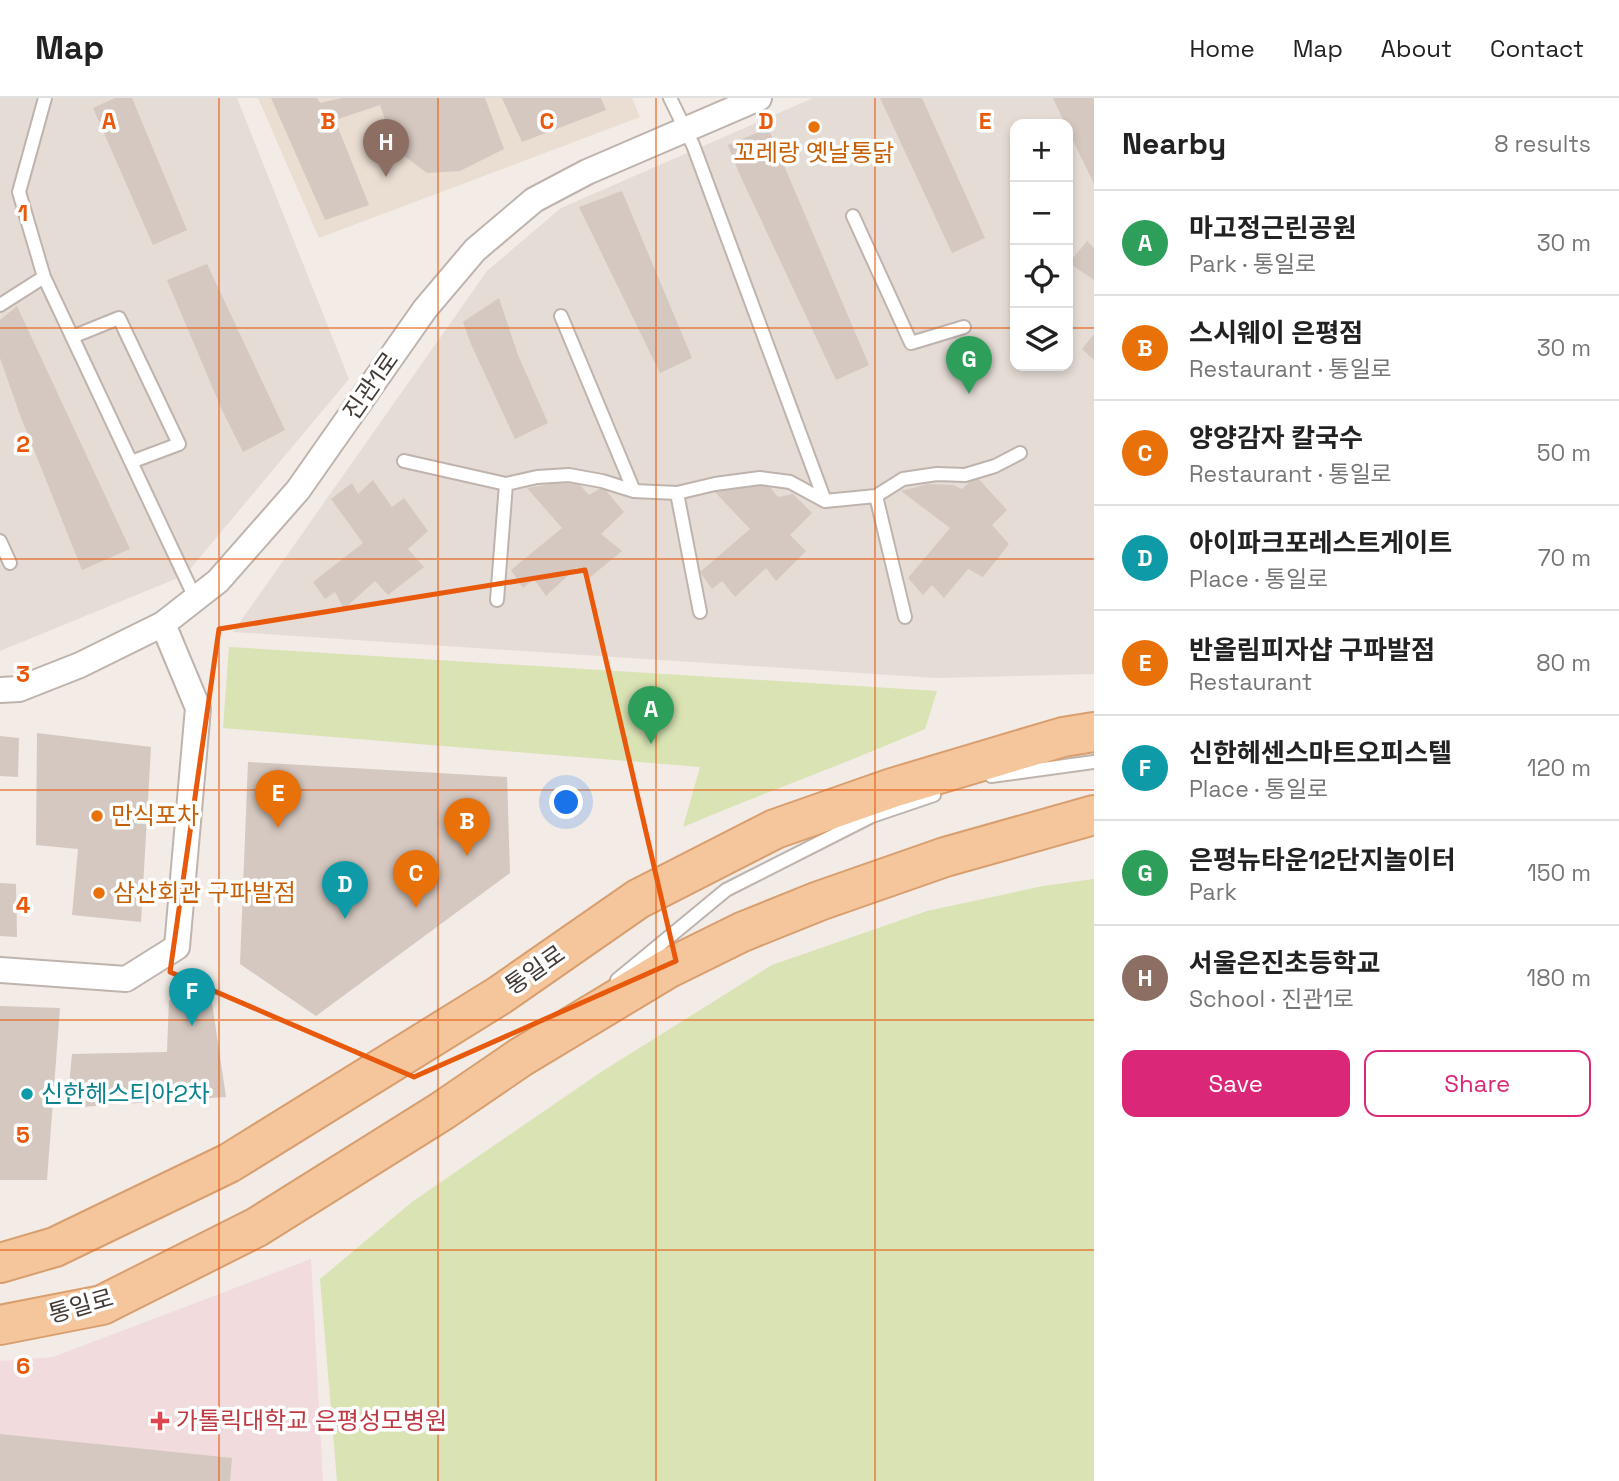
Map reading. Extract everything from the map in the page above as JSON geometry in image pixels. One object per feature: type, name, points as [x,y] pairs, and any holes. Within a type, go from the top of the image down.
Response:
[{"type":"main road","name":"통일로","points":[[0,1263],[55,1247],[229,1163],[500,995],[638,900],[775,829],[903,785],[1063,737],[1094,732]]},
{"type":"main road","name":"통일로","points":[[0,1325],[102,1305],[257,1227],[442,1111],[521,1056],[667,969],[742,932],[818,901],[945,857],[1094,815]]},
{"type":"street","name":"진관1로","points":[[0,690],[19,689],[80,665],[163,624],[218,581],[298,490],[425,309],[475,250],[534,200],[560,184],[759,98]]},
{"type":"street","points":[[0,970],[126,979],[177,947],[198,708],[163,624]]},
{"type":"lane","points":[[45,98],[19,192],[44,278],[196,600]]},
{"type":"lane","points":[[670,98],[686,130],[825,501]]},
{"type":"lane","points":[[852,216],[911,343],[964,327]]},
{"type":"lane","points":[[0,305],[44,278]]},
{"type":"lane","points":[[561,316],[634,491]]},
{"type":"lane","points":[[72,337],[119,318],[179,444],[131,463]]},
{"type":"lane","points":[[404,461],[506,484],[569,474],[634,491],[677,494],[715,484],[760,478],[790,482],[825,501],[876,496],[903,479],[937,474],[965,475],[995,466],[1020,453]]},
{"type":"lane","points":[[497,600],[506,484]]},
{"type":"lane","points":[[677,494],[700,612]]},
{"type":"lane","points":[[876,496],[905,617]]},
{"type":"lane","points":[[0,541],[10,562]]},
{"type":"lane","points":[[975,781],[1094,762]]},
{"type":"lane","points":[[521,1056],[726,890],[872,816],[949,790]]},
{"type":"highlighted area","points":[[585,570],[676,961],[414,1077],[170,972],[219,629]]},
{"type":"shaded area","points":[[0,98],[237,98],[349,379],[185,575],[0,651]]},
{"type":"shaded area","points":[[258,98],[632,98],[640,117],[319,238]]},
{"type":"shaded area","points":[[813,98],[1094,98],[1094,674],[936,678],[233,632],[487,271],[561,208]]},
{"type":"shaded area","name":"가톨릭대학교 은평성모병원","points":[[311,1259],[323,1481],[0,1481],[0,1361],[53,1357]]},
{"type":"green space","points":[[229,647],[937,691],[925,729],[683,827],[700,767],[223,728]]},
{"type":"green space","points":[[1094,879],[1094,1481],[337,1481],[320,1279],[412,1202],[601,1072],[772,965],[927,911],[1043,886]]},
{"type":"building","points":[[115,98],[132,98],[187,230],[153,245],[93,108]]},
{"type":"building","points":[[271,98],[317,98],[320,103],[342,98],[485,98],[504,149],[460,171],[427,173],[395,149],[380,105],[335,120],[369,205],[325,220]]},
{"type":"building","points":[[502,98],[601,98],[606,110],[522,142]]},
{"type":"building","points":[[880,98],[922,98],[985,238],[952,253]]},
{"type":"building","points":[[1053,98],[1094,98],[1094,184],[1073,140],[1073,119],[1063,119]]},
{"type":"building","points":[[768,128],[869,365],[836,380],[728,145]]},
{"type":"building","points":[[622,191],[692,358],[660,373],[579,207]]},
{"type":"building","points":[[1087,241],[1094,248],[1094,280],[1073,266],[1073,258]]},
{"type":"building","points":[[207,264],[285,430],[243,452],[222,410],[167,280]]},
{"type":"building","points":[[499,298],[518,355],[548,423],[515,439],[463,322]]},
{"type":"building","points":[[17,306],[130,549],[82,570],[0,358],[0,320]]},
{"type":"building","points":[[1094,334],[1094,360],[1082,349]]},
{"type":"building","points":[[976,476],[1007,510],[992,525],[1009,544],[983,577],[968,569],[944,598],[932,585],[923,595],[908,578],[950,528],[901,491],[928,484],[953,485],[962,489]]},
{"type":"building","points":[[373,480],[392,507],[404,498],[428,531],[408,549],[424,567],[388,595],[375,581],[344,609],[335,592],[325,599],[313,582],[363,543],[331,499],[352,483],[358,494]]},
{"type":"building","points":[[556,483],[579,484],[589,495],[603,487],[624,512],[601,534],[622,551],[588,579],[577,567],[546,596],[534,579],[523,588],[511,570],[562,528],[527,488]]},
{"type":"building","points":[[745,485],[768,485],[778,497],[793,494],[812,513],[790,535],[806,551],[776,581],[766,568],[735,597],[722,581],[712,589],[700,572],[750,529],[714,491]]},
{"type":"building","points":[[37,733],[151,747],[141,922],[72,915],[78,849],[36,845]]},
{"type":"building","points":[[0,736],[19,738],[18,777],[0,776]]},
{"type":"building","points":[[248,762],[507,777],[510,873],[316,1016],[240,964]]},
{"type":"building","points":[[0,883],[16,884],[17,937],[0,936]]},
{"type":"building","points":[[211,996],[226,1097],[67,1108],[72,1054],[167,1052],[169,1000]]},
{"type":"building","name":"신한헤스티아2차","points":[[0,1006],[60,1008],[47,1180],[0,1180]]},
{"type":"building","points":[[0,1434],[232,1458],[230,1481],[0,1481]]},
{"type":"place","name":"꼬레랑 옛날통닭","points":[[814,127]]},
{"type":"place","name":"서울은진초등학교","points":[[386,177]]},
{"type":"place","name":"은평뉴타운12단지놀이터","points":[[969,394]]},
{"type":"place","name":"마고정근린공원","points":[[651,744]]},
{"type":"place","name":"만식포차","points":[[97,816]]},
{"type":"place","name":"반올림피자샵 구파발점","points":[[278,828]]},
{"type":"place","name":"스시웨이 은평점","points":[[467,856]]},
{"type":"place","name":"삼산회관 구파발점","points":[[99,893]]},
{"type":"place","name":"양양감자 칼국수","points":[[416,908]]},
{"type":"place","name":"아이파크포레스트게이트","points":[[345,919]]},
{"type":"place","name":"신한헤센스마트오피스텔","points":[[192,1026]]},
{"type":"place","name":"신한헤스티아2차","points":[[27,1094]]},
{"type":"place","name":"가톨릭대학교 은평성모병원","points":[[160,1421]]}]
